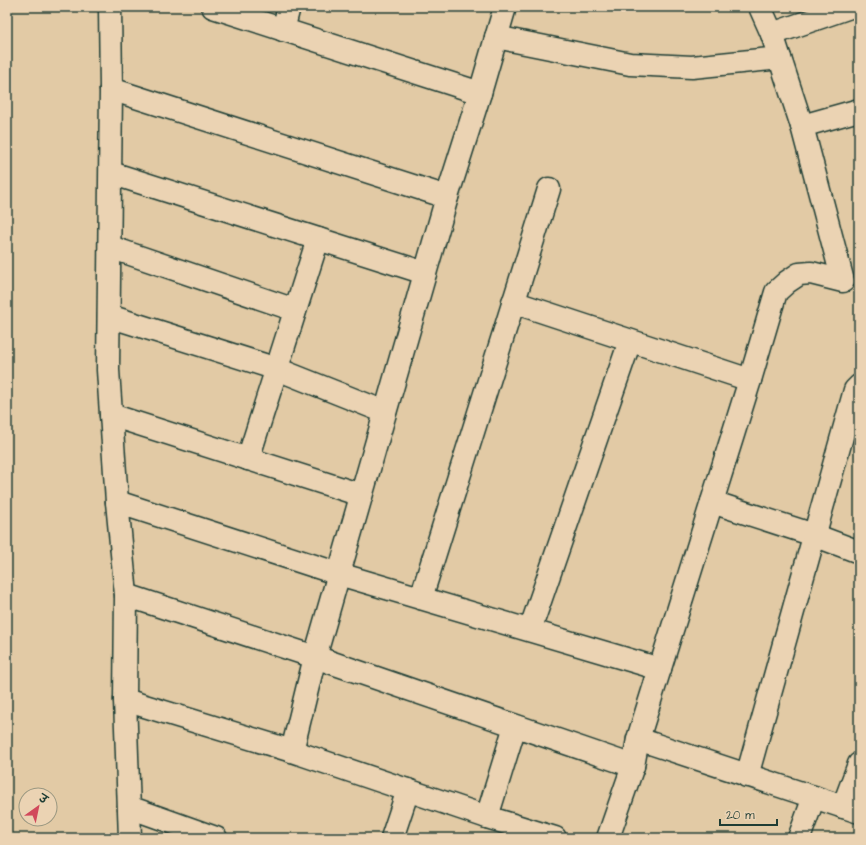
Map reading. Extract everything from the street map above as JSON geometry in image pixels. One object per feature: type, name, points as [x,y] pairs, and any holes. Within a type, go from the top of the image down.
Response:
[{"type":"street","points":[[110,7],[112,88],[108,370],[117,502],[126,595],[125,700],[130,838]]},
{"type":"street","points":[[213,7],[480,93]]},
{"type":"street","points":[[283,30],[289,7]]},
{"type":"street","points":[[292,751],[315,657],[361,495],[447,197],[505,7]]},
{"type":"street","points":[[760,7],[772,34],[780,58],[851,284]]},
{"type":"street","points":[[772,34],[850,7]]},
{"type":"street","points":[[496,37],[630,64],[692,67],[780,58]]},
{"type":"street","points":[[112,88],[447,197]]},
{"type":"street","points":[[802,126],[859,110]]},
{"type":"street","points":[[110,173],[425,273]]},
{"type":"street","points":[[421,598],[548,189]]},
{"type":"street","points":[[248,459],[318,239]]},
{"type":"street","points":[[110,248],[296,310]]},
{"type":"street","points":[[608,838],[632,766],[638,739],[776,292],[799,274],[811,273],[851,284]]},
{"type":"street","points":[[513,302],[750,380]]},
{"type":"street","points":[[109,316],[277,369],[385,412]]},
{"type":"street","points":[[530,630],[630,340]]},
{"type":"street","points":[[747,776],[855,390],[859,386]]},
{"type":"street","points":[[111,415],[361,495]]},
{"type":"street","points":[[117,502],[339,574],[660,669]]},
{"type":"street","points":[[712,502],[814,535],[859,552]]},
{"type":"street","points":[[126,595],[315,657],[632,766]]},
{"type":"street","points":[[125,700],[292,751],[555,838]]},
{"type":"street","points":[[488,817],[515,726]]},
{"type":"street","points":[[638,739],[851,810],[859,764]]},
{"type":"street","points":[[392,838],[408,790]]},
{"type":"street","points":[[799,838],[814,797]]},
{"type":"street","points":[[129,807],[216,838]]}]
